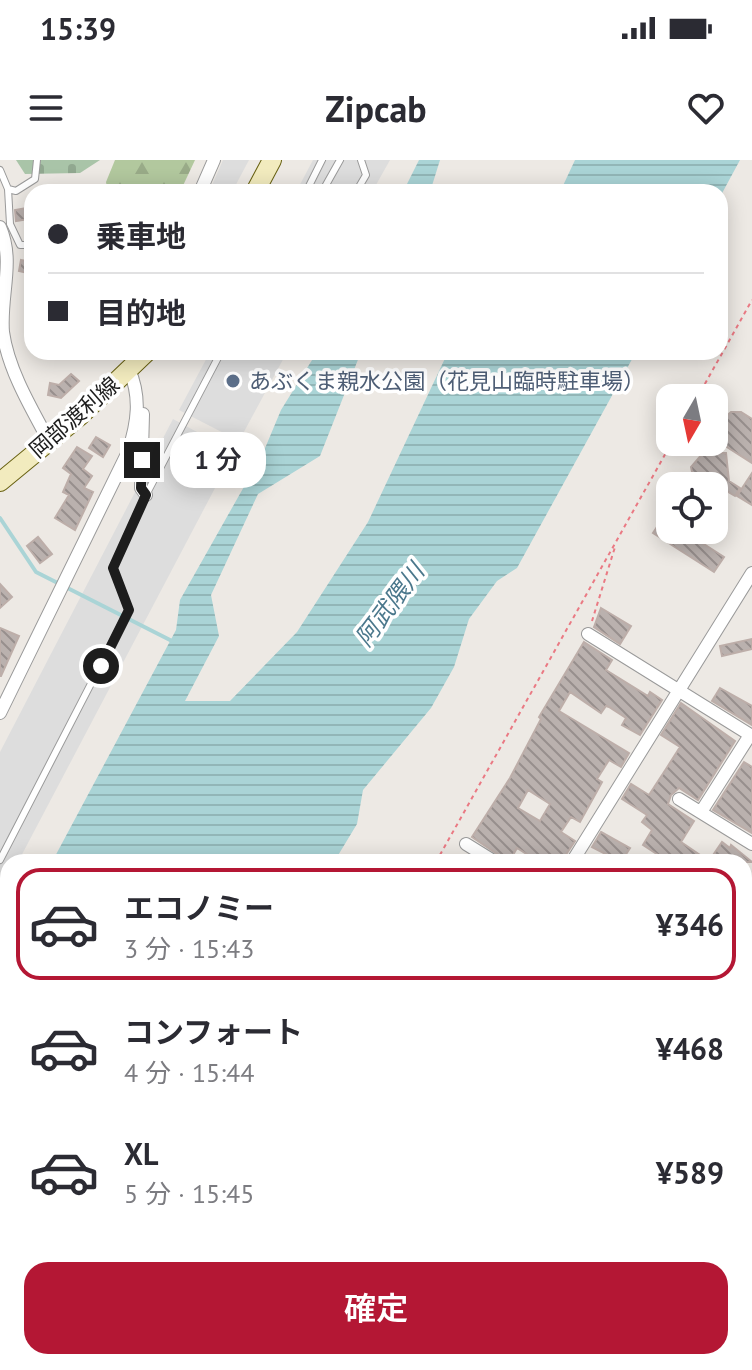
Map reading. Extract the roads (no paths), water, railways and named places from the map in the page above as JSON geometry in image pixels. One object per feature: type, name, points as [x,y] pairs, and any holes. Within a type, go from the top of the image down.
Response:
[{"type":"main road","points":[[259,184],[272,160]]},
{"type":"main road","name":"岡部渡利線","points":[[0,482],[139,360]]},
{"type":"street","points":[[204,184],[214,160]]},
{"type":"street","points":[[0,227],[8,255],[2,302],[2,335],[30,406],[49,441]]},
{"type":"street","points":[[129,369],[144,403],[141,488],[146,495]]},
{"type":"street","points":[[0,713],[125,460],[138,414],[137,389]]},
{"type":"street","points":[[577,854],[752,573]]},
{"type":"street","points":[[588,634],[751,735],[701,812]]},
{"type":"street","points":[[679,799],[752,844]]},
{"type":"street","points":[[466,844],[482,854]]},
{"type":"lane","points":[[30,184],[35,179],[37,160]]},
{"type":"lane","points":[[310,184],[322,160]]},
{"type":"lane","points":[[326,184],[340,160]]},
{"type":"lane","points":[[361,160],[366,175],[361,184]]},
{"type":"lane","points":[[0,170],[8,189],[10,224],[20,245],[24,245]]},
{"type":"lane","points":[[8,189],[24,188]]},
{"type":"lane","points":[[3,854],[129,610],[113,568],[146,495],[217,360]]},
{"type":"water","points":[[419,160],[440,160],[432,184],[407,184]]},
{"type":"water","points":[[575,160],[740,160],[727,184],[564,184]]},
{"type":"water","name":"阿武隈川","points":[[312,360],[358,360],[320,456],[258,494],[211,595],[219,636],[185,701],[230,701],[297,632],[368,522],[444,360],[632,360],[517,568],[497,581],[469,619],[454,667],[431,708],[363,790],[357,824],[339,854],[56,854],[176,630],[180,600],[263,453],[281,410]]},
{"type":"waterway","points":[[0,518],[36,572],[172,641]]},
{"type":"place","name":"あぶくま親水公園（花見山臨時駐車場）","points":[[233,381]]}]
